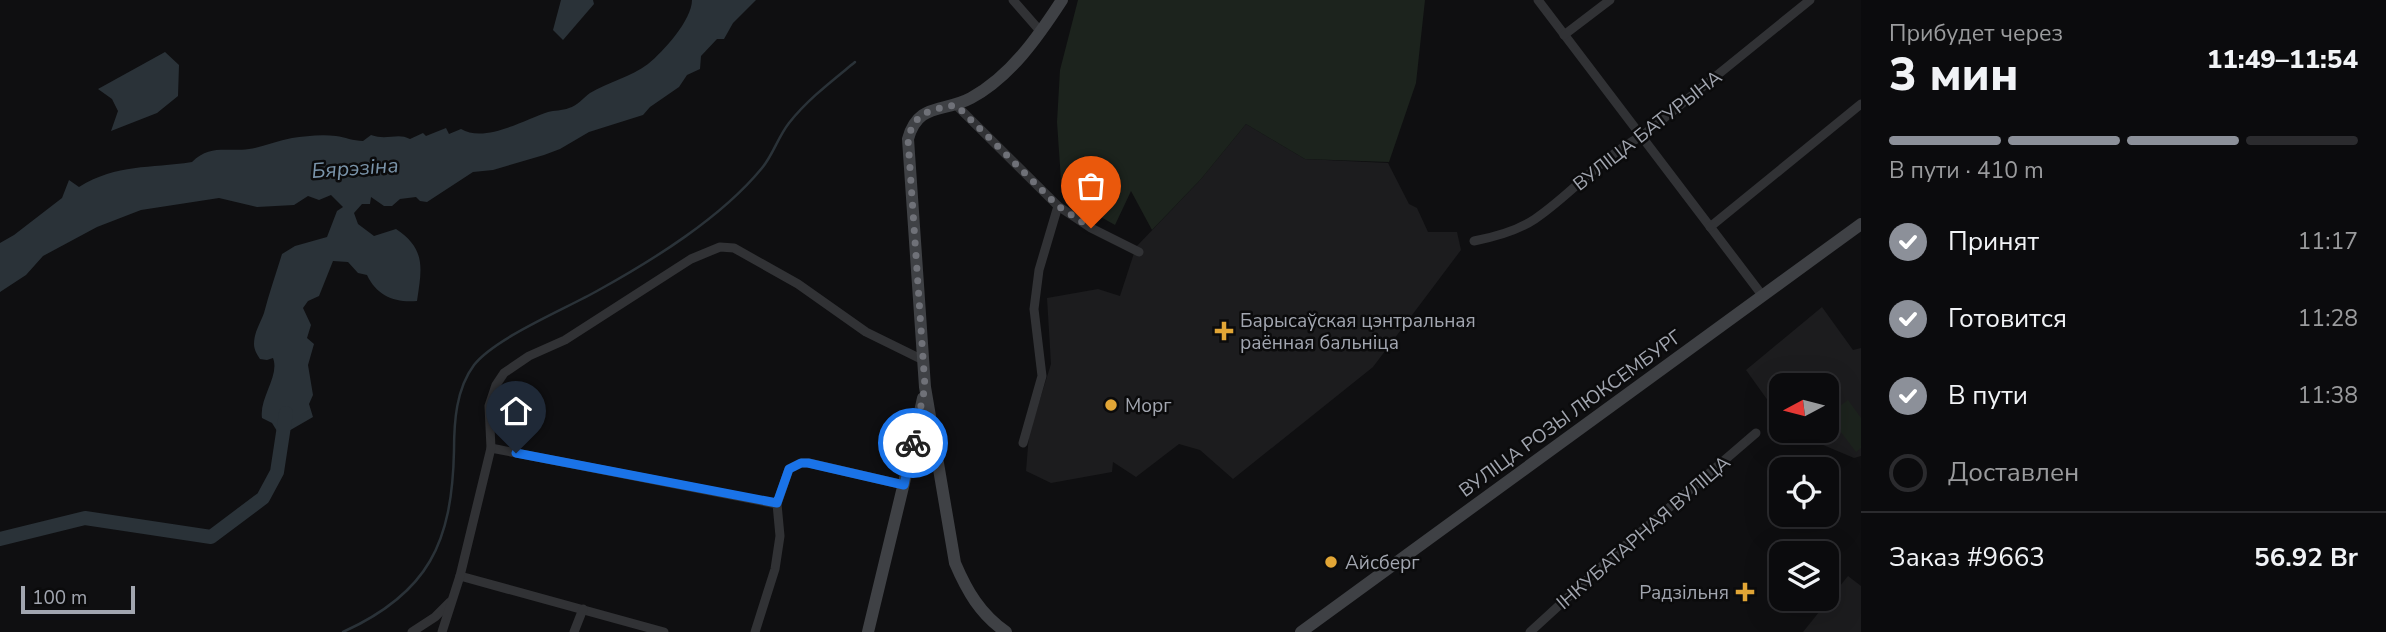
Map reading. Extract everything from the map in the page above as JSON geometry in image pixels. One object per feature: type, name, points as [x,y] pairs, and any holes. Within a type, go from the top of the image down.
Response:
[{"type":"street","points":[[1013,0],[1041,32]]},
{"type":"street","points":[[1006,632],[982,613],[955,563],[925,387],[908,139],[912,126],[924,113],[956,105],[984,90],[1020,58],[1062,0]]},
{"type":"street","points":[[1538,0],[1762,295]]},
{"type":"street","points":[[1564,35],[1610,0]]},
{"type":"street","name":"ВУЛІЦА БАТУРЫНА","points":[[1474,241],[1495,237],[1534,220],[1810,0]]},
{"type":"street","points":[[1710,227],[1861,104]]},
{"type":"street","points":[[956,105],[1058,206],[1091,228],[1139,252]]},
{"type":"street","points":[[1023,443],[1042,376],[1034,309],[1039,270],[1058,206]]},
{"type":"street","name":"ВУЛІЦА РОЗЫ ЛЮКСЕМБУРГ","points":[[1301,632],[1861,224]]},
{"type":"street","points":[[442,632],[460,576],[491,448],[489,406],[496,385],[504,373],[529,356],[565,340],[691,259],[720,247],[734,248],[798,284],[866,332],[923,360]]},
{"type":"street","points":[[868,632],[925,387]]},
{"type":"street","name":"ІНКУБАТАРНАЯ ВУЛІЦА","points":[[1530,632],[1613,556],[1756,433]]},
{"type":"street","points":[[491,448],[777,503]]},
{"type":"street","points":[[909,462],[923,459],[936,461]]},
{"type":"street","points":[[755,632],[775,569],[780,536],[777,503],[789,469],[801,463],[808,463],[904,485]]},
{"type":"street","points":[[460,576],[664,632]]},
{"type":"street","points":[[412,632],[435,617],[452,601]]},
{"type":"street","points":[[574,632],[583,609]]},
{"type":"shaded area","points":[[1078,0],[1425,0],[1416,83],[1389,162],[1305,159],[1246,124],[1201,179],[1152,230],[1131,191],[1115,225],[1062,195],[1057,122],[1060,70]]},
{"type":"shaded area","name":"Барысаўская цэнтральная раённая бальніца","points":[[1246,124],[1305,159],[1388,163],[1409,204],[1417,208],[1428,232],[1457,232],[1461,250],[1373,367],[1233,479],[1200,450],[1179,444],[1136,477],[1113,462],[1112,472],[1051,483],[1026,471],[1029,434],[1051,364],[1047,298],[1098,289],[1120,296],[1136,247],[1201,179]]},
{"type":"shaded area","points":[[1822,307],[1853,350],[1861,348],[1861,456],[1854,458],[1818,443],[1839,443],[1839,373],[1769,373],[1769,402],[1746,370]]},
{"type":"shaded area","points":[[1848,400],[1861,418],[1861,448],[1856,452],[1839,430],[1839,407]]},
{"type":"shaded area","points":[[1848,576],[1861,586],[1861,632],[1803,632],[1820,611],[1839,611],[1839,587]]},
{"type":"water","points":[[561,0],[593,0],[594,4],[563,40],[553,30]]},
{"type":"water","name":"Бярэзіна","points":[[692,0],[756,0],[733,23],[724,39],[717,39],[701,56],[700,69],[687,75],[679,87],[643,115],[589,132],[544,155],[493,170],[473,172],[427,202],[416,197],[400,199],[392,206],[384,206],[371,197],[370,204],[362,204],[354,213],[358,224],[374,236],[396,229],[413,244],[420,260],[417,301],[401,301],[388,297],[376,288],[367,275],[358,273],[348,262],[333,261],[319,296],[308,301],[303,308],[311,325],[307,338],[314,344],[308,365],[313,395],[309,404],[313,417],[287,432],[277,431],[272,423],[262,418],[263,403],[272,380],[274,365],[273,358],[260,359],[254,344],[255,336],[282,254],[295,246],[327,237],[337,211],[343,207],[331,195],[319,200],[308,196],[294,205],[257,207],[219,198],[141,210],[97,227],[43,256],[26,275],[0,292],[0,243],[62,198],[69,180],[79,187],[93,179],[121,170],[192,162],[212,151],[249,149],[286,139],[319,135],[363,141],[371,135],[410,139],[446,128],[449,134],[461,129],[481,133],[505,129],[548,112],[572,107],[590,93],[648,64],[669,44],[682,26]]},
{"type":"water","points":[[165,52],[179,65],[178,96],[157,113],[111,131],[118,111],[112,99],[98,89]]},
{"type":"waterway","points":[[343,632],[372,617],[396,600],[415,582],[430,561],[441,538],[448,512],[457,406],[463,384],[474,365],[514,334],[618,279],[707,221],[762,168],[796,114],[855,62]]},
{"type":"waterway","points":[[0,539],[85,518],[211,537],[263,498],[277,472],[286,413]]},
{"type":"way so far","points":[[913,443],[925,387],[908,139],[917,118],[924,113],[956,105],[1058,206],[1091,228]]},
{"type":"place","name":"Барысаўская цэнтральная раённая бальніца","points":[[1224,331]]},
{"type":"place","name":"Морг","points":[[1111,405]]},
{"type":"place","name":"Айсберг","points":[[1331,562]]},
{"type":"place","name":"Радзільня","points":[[1745,592]]},
{"type":"route","points":[[516,453],[777,503],[789,469],[801,463],[904,485],[913,443]]}]
